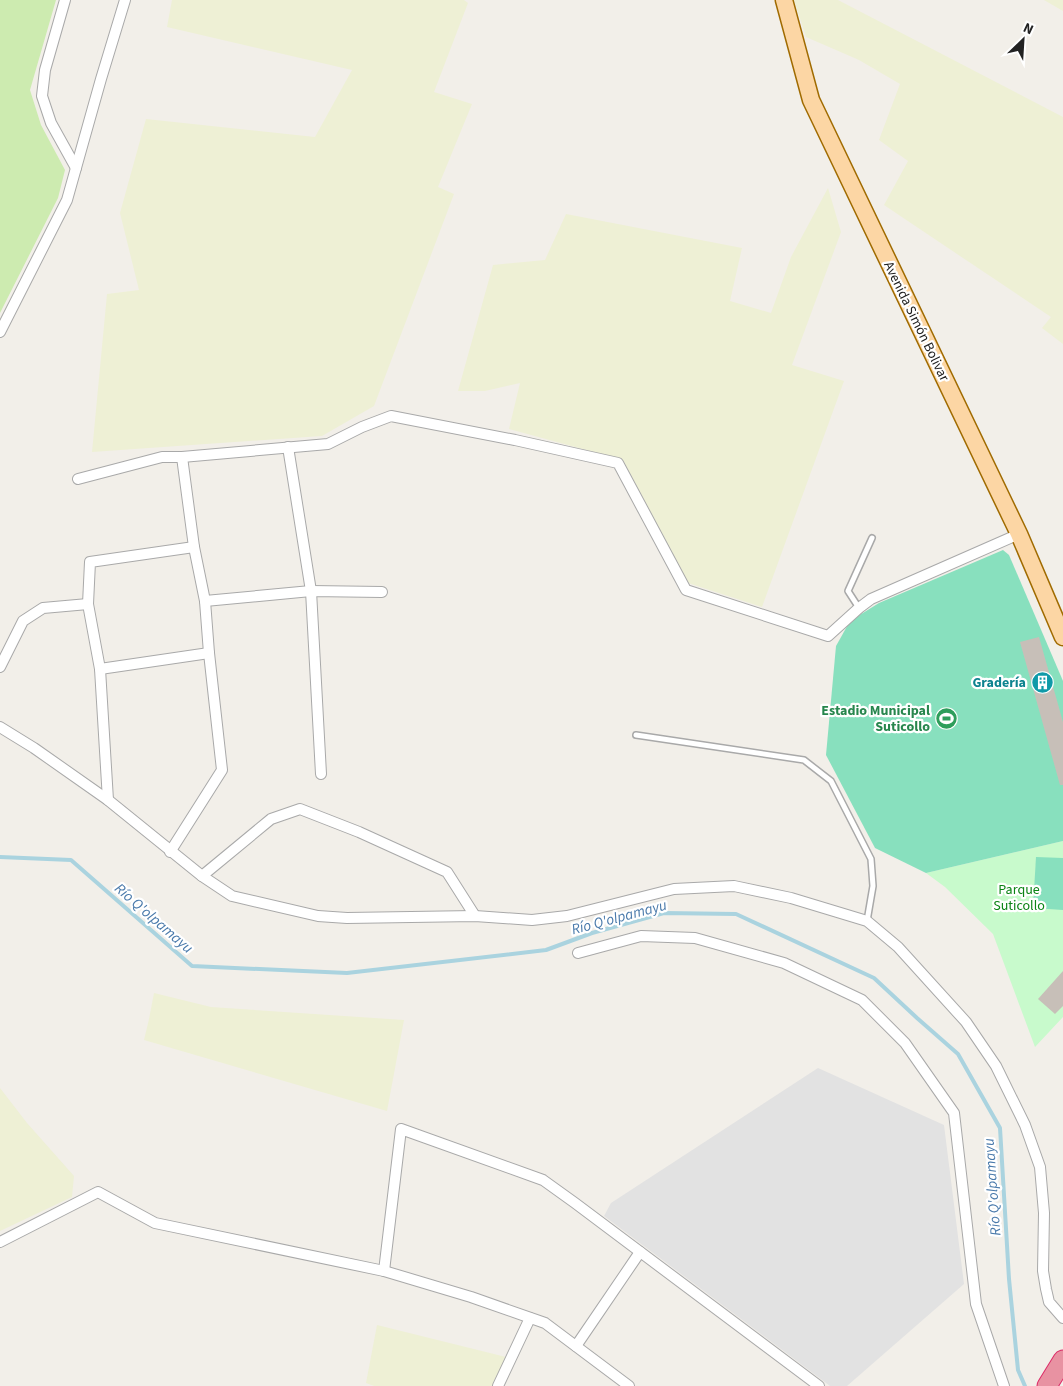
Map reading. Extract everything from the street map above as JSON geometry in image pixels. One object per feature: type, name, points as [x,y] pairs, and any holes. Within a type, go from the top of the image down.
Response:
[{"type":"highway","points":[[1047,1386],[1063,1360]]},
{"type":"main road","name":"Avenida Simón Bolivar","points":[[784,0],[811,100],[1019,534],[1063,637]]},
{"type":"street","points":[[65,0],[45,70],[42,96],[51,123],[76,168]]},
{"type":"street","points":[[0,332],[67,200],[125,0]]},
{"type":"street","points":[[78,479],[162,457],[182,457],[328,444],[362,427],[391,416],[515,440],[618,463],[686,590],[828,636],[871,599],[1019,534]]},
{"type":"street","points":[[288,447],[311,591],[321,774]]},
{"type":"street","points":[[170,852],[222,770],[205,601],[194,547],[182,457]]},
{"type":"street","points":[[108,800],[100,669],[88,604],[90,562],[194,547]]},
{"type":"street","points":[[205,601],[311,591],[382,592]]},
{"type":"street","points":[[0,667],[23,621],[43,608],[88,604]]},
{"type":"street","points":[[100,669],[209,653]]},
{"type":"street","points":[[0,727],[34,748],[108,800],[170,852],[232,896],[318,916],[347,918],[475,916],[532,920],[567,916],[674,889],[734,886],[791,898],[867,921],[898,947],[966,1022],[996,1066],[1017,1108],[1040,1167],[1044,1213],[1044,1271],[1046,1289],[1049,1302],[1063,1318]]},
{"type":"street","points":[[202,876],[271,819],[300,809],[359,832],[447,872],[475,916]]},
{"type":"street","points":[[578,954],[642,936],[695,938],[784,963],[862,1000],[905,1043],[954,1113],[976,1304],[1004,1386]]},
{"type":"street","points":[[384,1271],[401,1130],[543,1180],[819,1386]]},
{"type":"street","points":[[0,1242],[98,1192],[155,1223],[384,1271],[471,1297],[545,1323],[630,1386]]},
{"type":"street","points":[[576,1346],[640,1252]]},
{"type":"street","points":[[498,1386],[530,1318]]},
{"type":"lane","points":[[859,608],[848,591],[872,538]]},
{"type":"lane","points":[[636,735],[804,760],[831,781],[871,859],[873,886],[867,921]]},
{"type":"green space","points":[[0,0],[56,0],[30,90],[41,125],[65,170],[58,198],[0,313]]},
{"type":"green space","points":[[172,0],[464,0],[468,3],[434,92],[472,104],[438,187],[454,194],[374,406],[322,436],[92,452],[107,294],[139,290],[120,213],[146,119],[315,137],[352,70],[167,27]]},
{"type":"green space","points":[[794,0],[838,0],[1063,117],[1063,344],[1042,328],[1051,317],[884,205],[908,161],[879,140],[900,84],[859,60],[806,37]]},
{"type":"green space","points":[[1044,0],[1063,0],[1063,11]]},
{"type":"green space","points":[[828,188],[841,232],[792,365],[844,381],[762,607],[688,583],[623,460],[509,429],[520,383],[485,391],[458,391],[493,265],[545,260],[566,214],[742,248],[730,301],[771,313],[791,257]]},
{"type":"green space","name":"Estadio Municipal Suticollo","points":[[1003,550],[1009,555],[1063,681],[1063,841],[926,873],[875,848],[826,755],[836,646],[850,621],[879,603]]},
{"type":"green space","name":"Parque Suticollo","points":[[1063,841],[1063,1017],[1035,1047],[993,934],[945,887],[926,873]]},
{"type":"green space","points":[[1036,857],[1063,858],[1063,910],[1033,908]]},
{"type":"green space","points":[[154,993],[211,1007],[404,1020],[387,1111],[144,1040]]},
{"type":"green space","points":[[0,1088],[27,1123],[74,1176],[72,1197],[0,1231]]},
{"type":"green space","points":[[377,1325],[506,1357],[492,1386],[374,1386],[366,1383]]},
{"type":"shaded area","points":[[818,1068],[944,1125],[964,1284],[847,1386],[830,1386],[604,1216],[611,1203]]},
{"type":"building","name":"Gradería","points":[[1039,637],[1063,722],[1063,785],[1060,785],[1020,642]]},
{"type":"building","points":[[1063,971],[1063,1006],[1055,1014],[1038,999]]},
{"type":"waterway","name":"Río Q'olpamayu","points":[[0,857],[71,860],[192,966],[347,973],[546,950],[592,933],[664,913],[736,914],[874,978],[958,1054],[1000,1128],[1009,1279],[1018,1370],[1025,1386]]},
{"type":"place","name":"Gradería","points":[[1042,682]]},
{"type":"place","name":"Estadio Municipal Suticollo","points":[[946,718]]}]
